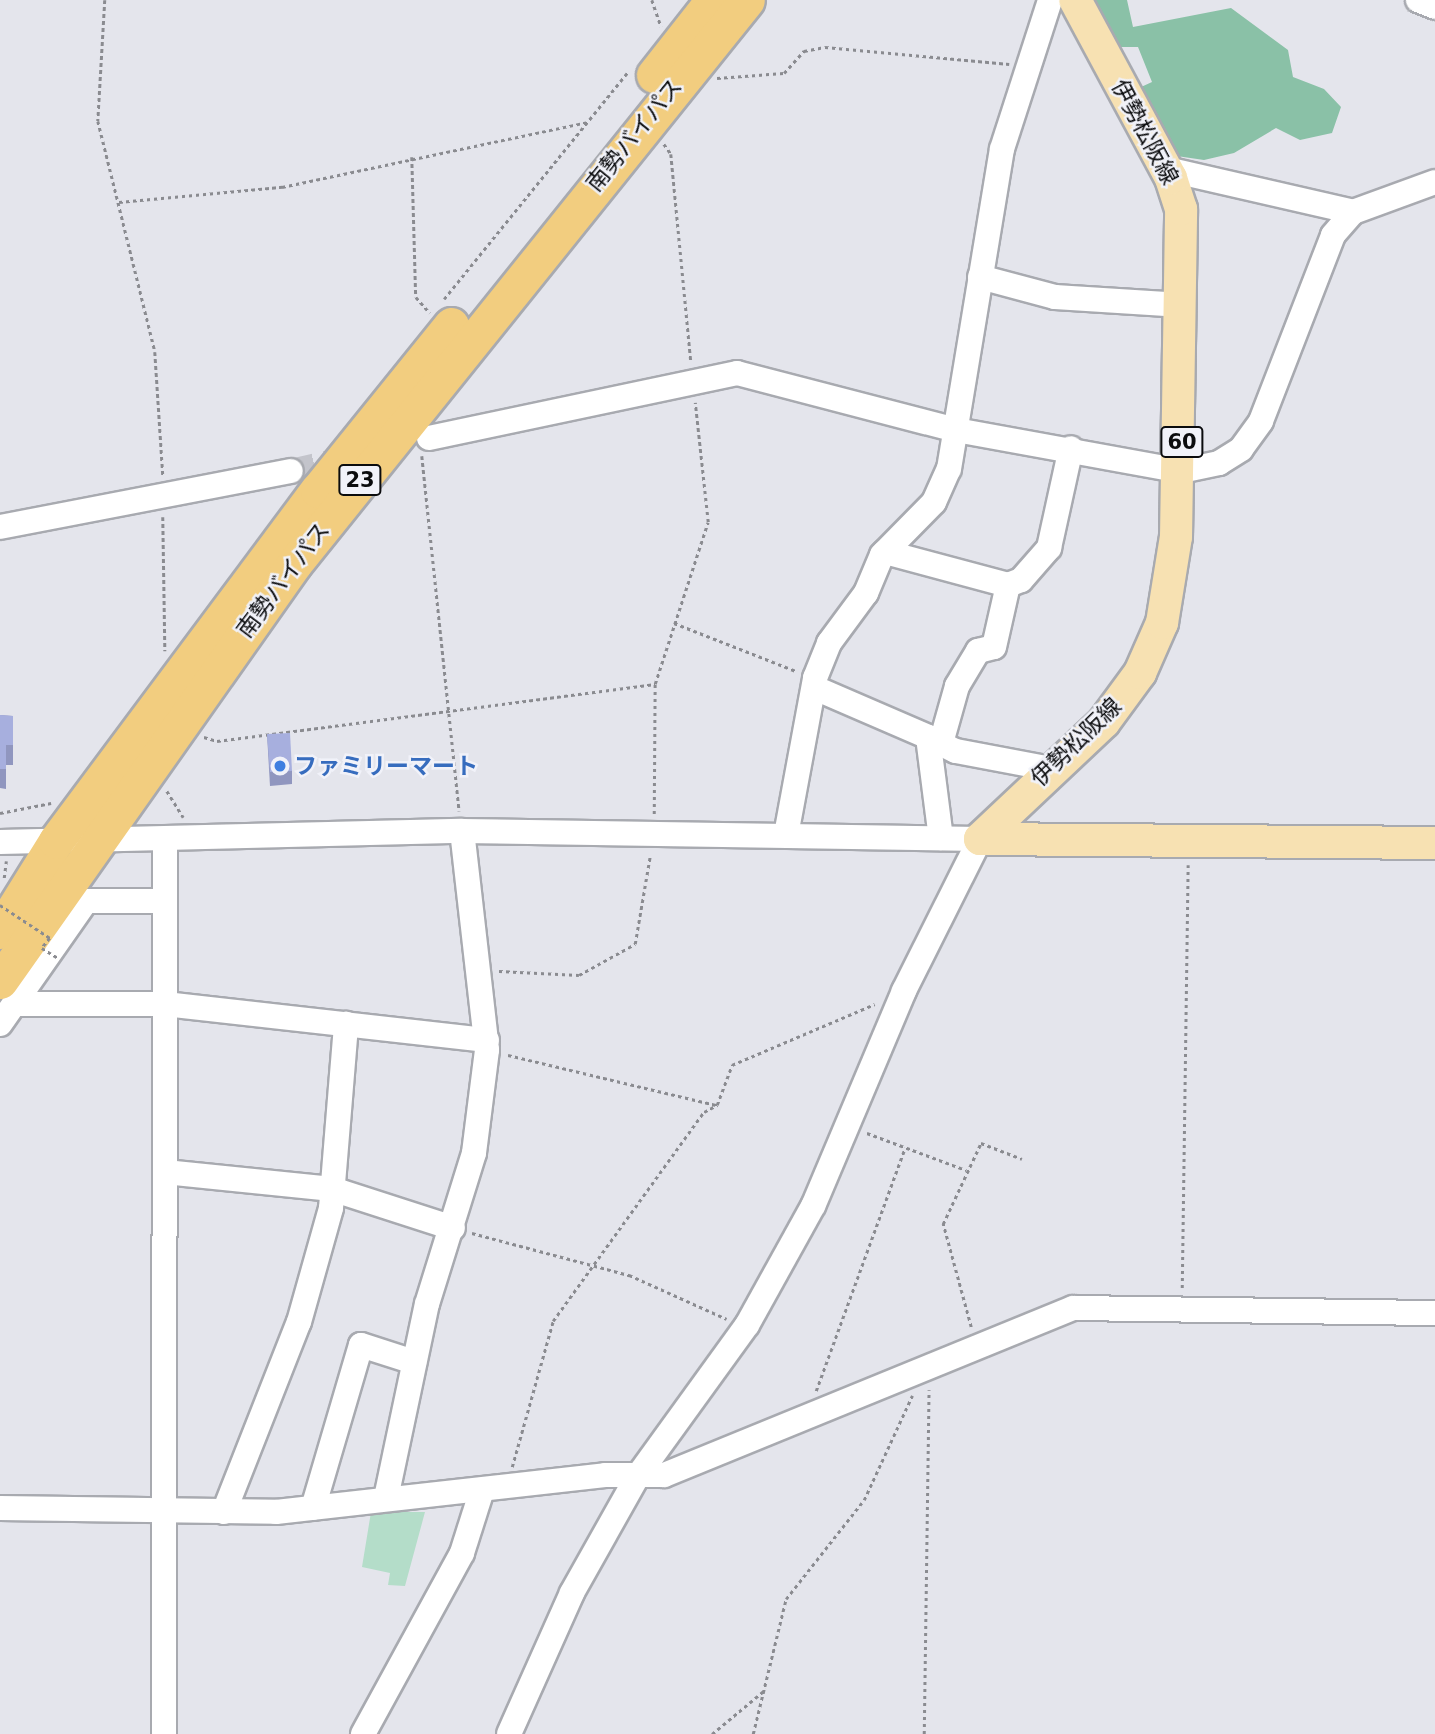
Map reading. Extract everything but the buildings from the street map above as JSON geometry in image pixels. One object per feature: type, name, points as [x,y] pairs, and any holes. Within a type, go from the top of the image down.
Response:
[{"type":"highway","name":"南勢バイパス","points":[[0,931],[56,841],[318,489],[713,0]]},
{"type":"highway","name":"南勢バイパス","points":[[7,992],[96,841],[293,564],[747,0]]},
{"type":"main road","name":"伊勢松阪線","points":[[980,839],[1051,769],[1104,722],[1154,647],[1169,593],[1181,471],[1181,209],[1166,169],[1075,0]]},
{"type":"main road","points":[[980,839],[1435,843]]},
{"type":"street","points":[[786,835],[815,683],[829,643],[866,593],[885,552],[934,502],[956,430],[1002,149],[1050,0]]},
{"type":"street","points":[[1418,0],[1435,8]]},
{"type":"street","points":[[1166,169],[1353,212]]},
{"type":"street","points":[[422,444],[693,380],[737,373],[956,430],[1071,448],[1181,471],[1233,457],[1261,421],[1324,250],[1353,212],[1435,181]]},
{"type":"street","points":[[980,277],[1055,297],[1182,305]]},
{"type":"street","points":[[885,552],[1008,585],[1034,570],[1049,548],[1071,448]]},
{"type":"street","points":[[0,527],[291,471]]},
{"type":"street","points":[[941,838],[934,740],[957,686],[978,651],[994,647],[1008,585]]},
{"type":"street","points":[[815,683],[934,740],[1051,769]]},
{"type":"street","points":[[0,842],[462,831],[980,839],[904,991],[813,1206],[747,1325],[637,1477],[572,1593],[509,1734]]},
{"type":"street","points":[[386,1498],[414,1362],[474,1153],[487,1045],[462,831]]},
{"type":"street","points":[[164,1734],[165,839]]},
{"type":"street","points":[[0,1024],[7,992],[86,901],[164,901]]},
{"type":"street","points":[[7,992],[165,1004],[346,1024],[487,1045]]},
{"type":"street","points":[[224,1512],[299,1322],[332,1189],[346,1024]]},
{"type":"street","points":[[165,1172],[332,1189],[453,1228]]},
{"type":"street","points":[[0,1508],[165,1507],[224,1512],[313,1508],[386,1498],[637,1477],[695,1465],[804,1419],[930,1373],[976,1347],[1073,1308],[1435,1312]]},
{"type":"street","points":[[313,1508],[361,1345],[414,1362]]},
{"type":"street","points":[[363,1734],[494,1489]]},
{"type":"path","points":[[105,0],[98,121],[155,352],[163,496],[165,654]]},
{"type":"path","points":[[652,0],[663,29]]},
{"type":"path","points":[[711,76],[724,81],[785,73],[804,51],[825,47],[1030,66]]},
{"type":"path","points":[[119,202],[282,187],[412,157],[587,122]]},
{"type":"path","points":[[478,970],[579,975],[635,944],[653,832],[655,684],[708,522],[671,154],[659,138]]},
{"type":"path","points":[[412,157],[415,297],[432,314]]},
{"type":"path","points":[[422,444],[445,710],[462,831]]},
{"type":"path","points":[[674,623],[815,683]]},
{"type":"path","points":[[197,734],[217,741],[655,684]]},
{"type":"path","points":[[1182,1308],[1188,840]]},
{"type":"path","points":[[0,905],[50,937],[43,948],[58,958]]},
{"type":"path","points":[[494,1489],[553,1321],[705,1112],[717,1105],[732,1065],[904,991]]},
{"type":"path","points":[[487,1045],[717,1105]]},
{"type":"path","points":[[847,1126],[966,1170]]},
{"type":"path","points":[[976,1347],[943,1224],[966,1170],[981,1143],[1022,1159]]},
{"type":"path","points":[[804,1419],[905,1147]]},
{"type":"path","points":[[453,1228],[593,1266],[747,1325]]},
{"type":"path","points":[[753,1734],[786,1599],[854,1515],[905,1406],[930,1373]]},
{"type":"path","points":[[924,1734],[930,1373]]},
{"type":"path","points":[[712,1734],[766,1689]]},
{"type":"green space","points":[[1091,0],[1127,0],[1133,27],[1231,8],[1288,50],[1293,77],[1324,89],[1341,107],[1332,133],[1300,140],[1276,128],[1234,153],[1204,160],[1163,154],[1128,93],[1152,82],[1138,47],[1108,47]]},
{"type":"green space","points":[[371,1512],[425,1512],[405,1586],[388,1585],[390,1573],[362,1567]]},
{"type":"tunnel","points":[[291,471],[347,458]]},
{"type":"place","name":"ファミリーマート","points":[[280,766]]}]
